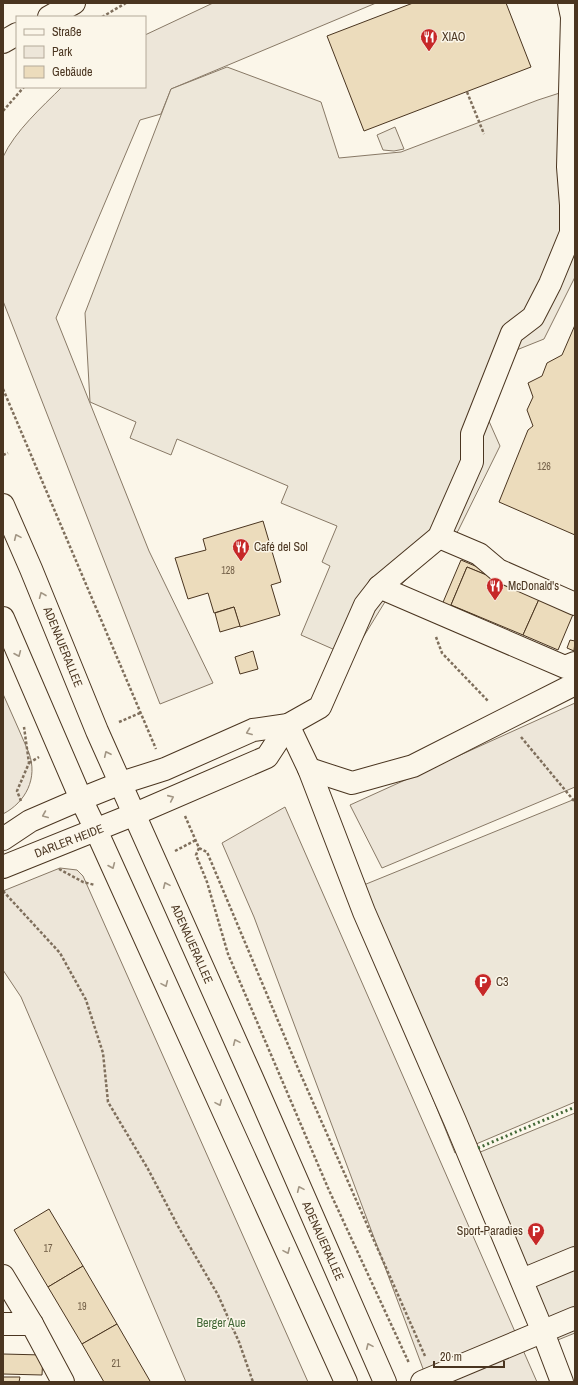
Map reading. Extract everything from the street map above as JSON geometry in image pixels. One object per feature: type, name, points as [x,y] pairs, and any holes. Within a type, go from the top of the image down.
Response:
[{"type":"main road","points":[[50,16],[74,3]]},
{"type":"main road","points":[[3,839],[30,821],[81,799],[121,783],[165,769],[253,730],[288,725],[320,707],[365,605],[379,587],[438,537],[472,462],[472,434],[512,333],[532,316],[550,284],[571,233],[571,205],[568,167],[572,12]]},
{"type":"main road","points":[[3,42],[16,35]]},
{"type":"main road","name":"ADENAUERALLEE","points":[[3,505],[31,569],[97,731],[385,1382]]},
{"type":"main road","points":[[438,537],[479,554],[498,570],[575,604]]},
{"type":"main road","points":[[379,587],[565,667],[575,664]]},
{"type":"main road","points":[[3,618],[81,799],[346,1382]]},
{"type":"main road","points":[[309,769],[352,783],[414,766],[575,684]]},
{"type":"main road","points":[[288,725],[309,769],[364,912],[522,1280],[562,1382]]},
{"type":"main road","name":"DARLER HEIDE","points":[[3,867],[135,814],[267,757],[288,725]]},
{"type":"main road","points":[[522,1280],[575,1258]]},
{"type":"main road","points":[[3,1276],[32,1324],[63,1382]]},
{"type":"main road","points":[[422,1375],[543,1332],[575,1318]]},
{"type":"main road","points":[[3,1324],[32,1324]]},
{"type":"path","points":[[104,16],[126,3]]},
{"type":"path","points":[[3,111],[23,88]]},
{"type":"path","points":[[467,92],[484,134]]},
{"type":"path","points":[[3,389],[165,769]]},
{"type":"path","points":[[3,455],[8,453]]},
{"type":"path","points":[[435,636],[442,653],[506,719],[575,802]]},
{"type":"path","points":[[176,796],[199,848],[207,852],[297,1066],[422,1375]]},
{"type":"path","points":[[199,848],[196,855],[207,882],[228,954],[328,1188],[422,1375]]},
{"type":"path","points":[[3,891],[60,953],[86,1000],[102,1053],[108,1102],[148,1169],[179,1228],[218,1295],[240,1342],[253,1382]]},
{"type":"green space","points":[[213,3],[376,3],[171,89],[161,114],[140,120],[56,318],[149,551],[213,683],[160,704],[3,301],[3,157],[8,147],[38,111],[61,88],[146,88],[146,35]]},
{"type":"green space","points":[[3,694],[29,753],[32,771],[31,780],[24,796],[11,809],[3,814]]},
{"type":"green space","points":[[575,703],[575,787],[382,868],[350,805]]},
{"type":"green space","points":[[285,807],[537,1382],[428,1382],[254,917],[222,843]]},
{"type":"green space","name":"Berger Aue","points":[[60,868],[77,870],[83,876],[308,1382],[186,1382],[21,997],[3,970],[3,891]]},
{"type":"shaded area","points":[[227,67],[321,102],[339,158],[401,152],[538,100],[575,88],[575,277],[544,339],[509,353],[484,410],[500,446],[458,531],[388,597],[351,657],[301,635],[330,566],[322,562],[337,526],[281,503],[288,486],[177,439],[171,455],[130,438],[136,422],[90,402],[85,313],[171,89]]},
{"type":"shaded area","points":[[395,127],[404,149],[394,151],[383,150],[377,135]]},
{"type":"shaded area","name":"C3","points":[[575,799],[575,1102],[455,1153],[349,891]]},
{"type":"shaded area","name":"Sport-Paradies","points":[[575,1113],[575,1333],[538,1348],[461,1160]]},
{"type":"building","name":"XIAO","points":[[413,3],[506,3],[531,67],[364,131],[327,36]]},
{"type":"building","points":[[575,325],[575,535],[499,502],[528,430],[533,426],[527,410],[533,397],[528,383],[542,376],[547,363],[562,355]]},
{"type":"building","points":[[263,521],[281,582],[271,585],[280,615],[240,627],[234,607],[214,613],[208,593],[188,599],[175,558],[206,550],[203,539]]},
{"type":"building","points":[[461,560],[506,579],[504,582],[467,567],[451,605],[476,615],[474,621],[441,607]]},
{"type":"building","name":"McDonald's","points":[[467,567],[540,597],[523,635],[451,605]]},
{"type":"building","points":[[540,597],[574,612],[558,650],[523,635]]},
{"type":"building","points":[[234,607],[240,626],[220,632],[215,613]]},
{"type":"building","points":[[570,640],[575,641],[574,651],[567,648]]},
{"type":"building","points":[[253,651],[258,669],[240,674],[235,657]]},
{"type":"building","points":[[49,1209],[83,1266],[48,1287],[14,1230]]},
{"type":"building","points":[[83,1266],[117,1324],[82,1344],[48,1287]]},
{"type":"building","points":[[117,1324],[150,1381],[149,1382],[104,1382],[82,1344]]},
{"type":"building","points":[[3,1354],[43,1355],[42,1375],[3,1374]]},
{"type":"building","points":[[3,1377],[20,1377],[19,1382],[3,1382]]},
{"type":"hedge","points":[[478,1148],[575,1107]]},
{"type":"place","name":"XIAO","points":[[429,52]]},
{"type":"place","name":"Café del Sol","points":[[241,562]]},
{"type":"place","name":"McDonald's","points":[[495,601]]},
{"type":"place","name":"C3","points":[[483,997]]},
{"type":"place","name":"Sport-Paradies","points":[[536,1246]]}]
